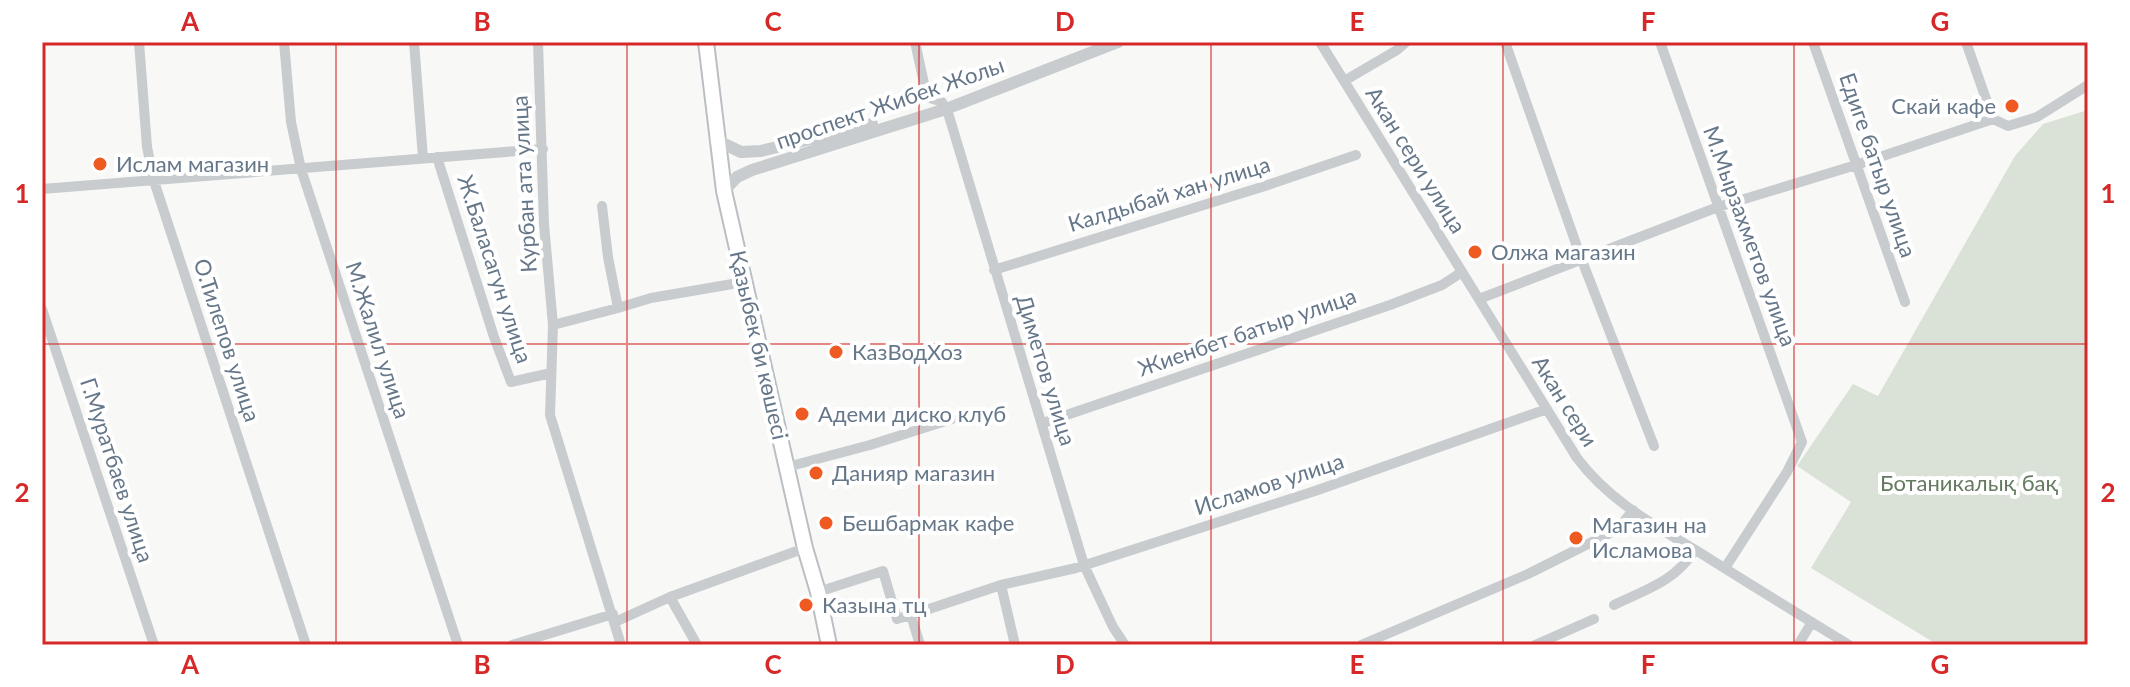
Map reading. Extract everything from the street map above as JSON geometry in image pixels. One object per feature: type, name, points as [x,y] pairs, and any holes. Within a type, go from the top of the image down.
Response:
[{"type":"main road","name":"Қазыбек би көшесі","points":[[706,42],[724,191],[829,645]]},
{"type":"street","name":"О.Тилепов улица","points":[[139,42],[147,147],[154,181],[306,645]]},
{"type":"street","name":"М.Жалил улица","points":[[284,42],[291,122],[301,169],[458,645]]},
{"type":"street","points":[[414,42],[423,158]]},
{"type":"street","name":"Курбан ата улица","points":[[538,42],[544,224],[553,325],[551,373]]},
{"type":"street","name":"Диметов улица","points":[[915,42],[927,97],[944,105],[949,116],[1084,565],[1113,627],[1125,645]]},
{"type":"street","name":"проспект Жибек Жолы","points":[[716,140],[741,152],[761,151],[852,130],[944,105],[1096,42]]},
{"type":"street","name":"проспект Жибек Жолы","points":[[724,191],[737,177],[752,170],[1118,42]]},
{"type":"street","name":"Акан сери улица","points":[[1320,42],[1479,299]]},
{"type":"street","points":[[1344,81],[1406,42]]},
{"type":"street","points":[[1505,42],[1581,258],[1654,446]]},
{"type":"street","name":"М.Мырзахметов улица","points":[[1660,42],[1802,442],[1787,472],[1725,568]]},
{"type":"street","name":"Едиге батыр улица","points":[[1813,42],[1905,302]]},
{"type":"street","points":[[1966,42],[1993,119]]},
{"type":"street","points":[[1479,299],[1718,207],[1993,119],[2008,126],[2037,117],[2088,85]]},
{"type":"street","points":[[42,189],[543,149]]},
{"type":"street","name":"Калдыбай хан улица","points":[[994,270],[1356,155]]},
{"type":"street","name":"Ж.Баласагун улица","points":[[437,157],[511,382],[551,373],[550,415],[621,645]]},
{"type":"street","points":[[602,206],[618,308]]},
{"type":"street","name":"Жиенбет батыр улица","points":[[1043,423],[1390,305],[1442,285],[1462,272]]},
{"type":"street","points":[[553,325],[651,298],[744,282]]},
{"type":"street","name":"Акан сери","points":[[1479,299],[1591,477],[1633,510],[1849,645]]},
{"type":"street","name":"Г.Муратбаев улица","points":[[42,309],[154,645]]},
{"type":"street","name":"Исламов улица","points":[[911,615],[1001,585],[1084,565],[1315,491],[1547,409]]},
{"type":"street","points":[[787,467],[952,419]]},
{"type":"street","points":[[1361,645],[1528,574],[1618,529],[1633,510]]},
{"type":"street","points":[[512,645],[614,618],[805,548]]},
{"type":"street","points":[[1614,605],[1669,579],[1685,565],[1695,550]]},
{"type":"street","points":[[818,592],[883,571],[897,619],[911,615],[920,645]]},
{"type":"street","points":[[1001,585],[1015,645]]},
{"type":"street","points":[[670,597],[697,645]]},
{"type":"street","points":[[1535,645],[1594,619]]},
{"type":"street","points":[[1798,645],[1812,622]]},
{"type":"green space","name":"Ботаникалық бақ","points":[[2088,110],[2088,645],[1938,645],[1811,568],[1851,502],[1797,466],[1853,384],[1878,396],[2015,156],[2043,124]]},
{"type":"place","name":"Скай кафе","points":[[2012,106]]},
{"type":"place","name":"Ислам магазин","points":[[100,164]]},
{"type":"place","name":"Олжа магазин","points":[[1475,252]]},
{"type":"place","name":"КазВодХоз","points":[[836,352]]},
{"type":"place","name":"Адеми диско клуб","points":[[802,414]]},
{"type":"place","name":"Данияр магазин","points":[[816,473]]},
{"type":"place","name":"Бешбармак кафе","points":[[826,523]]},
{"type":"place","name":"Магазин на Исламова","points":[[1576,538]]},
{"type":"place","name":"Казына тц","points":[[806,605]]}]
